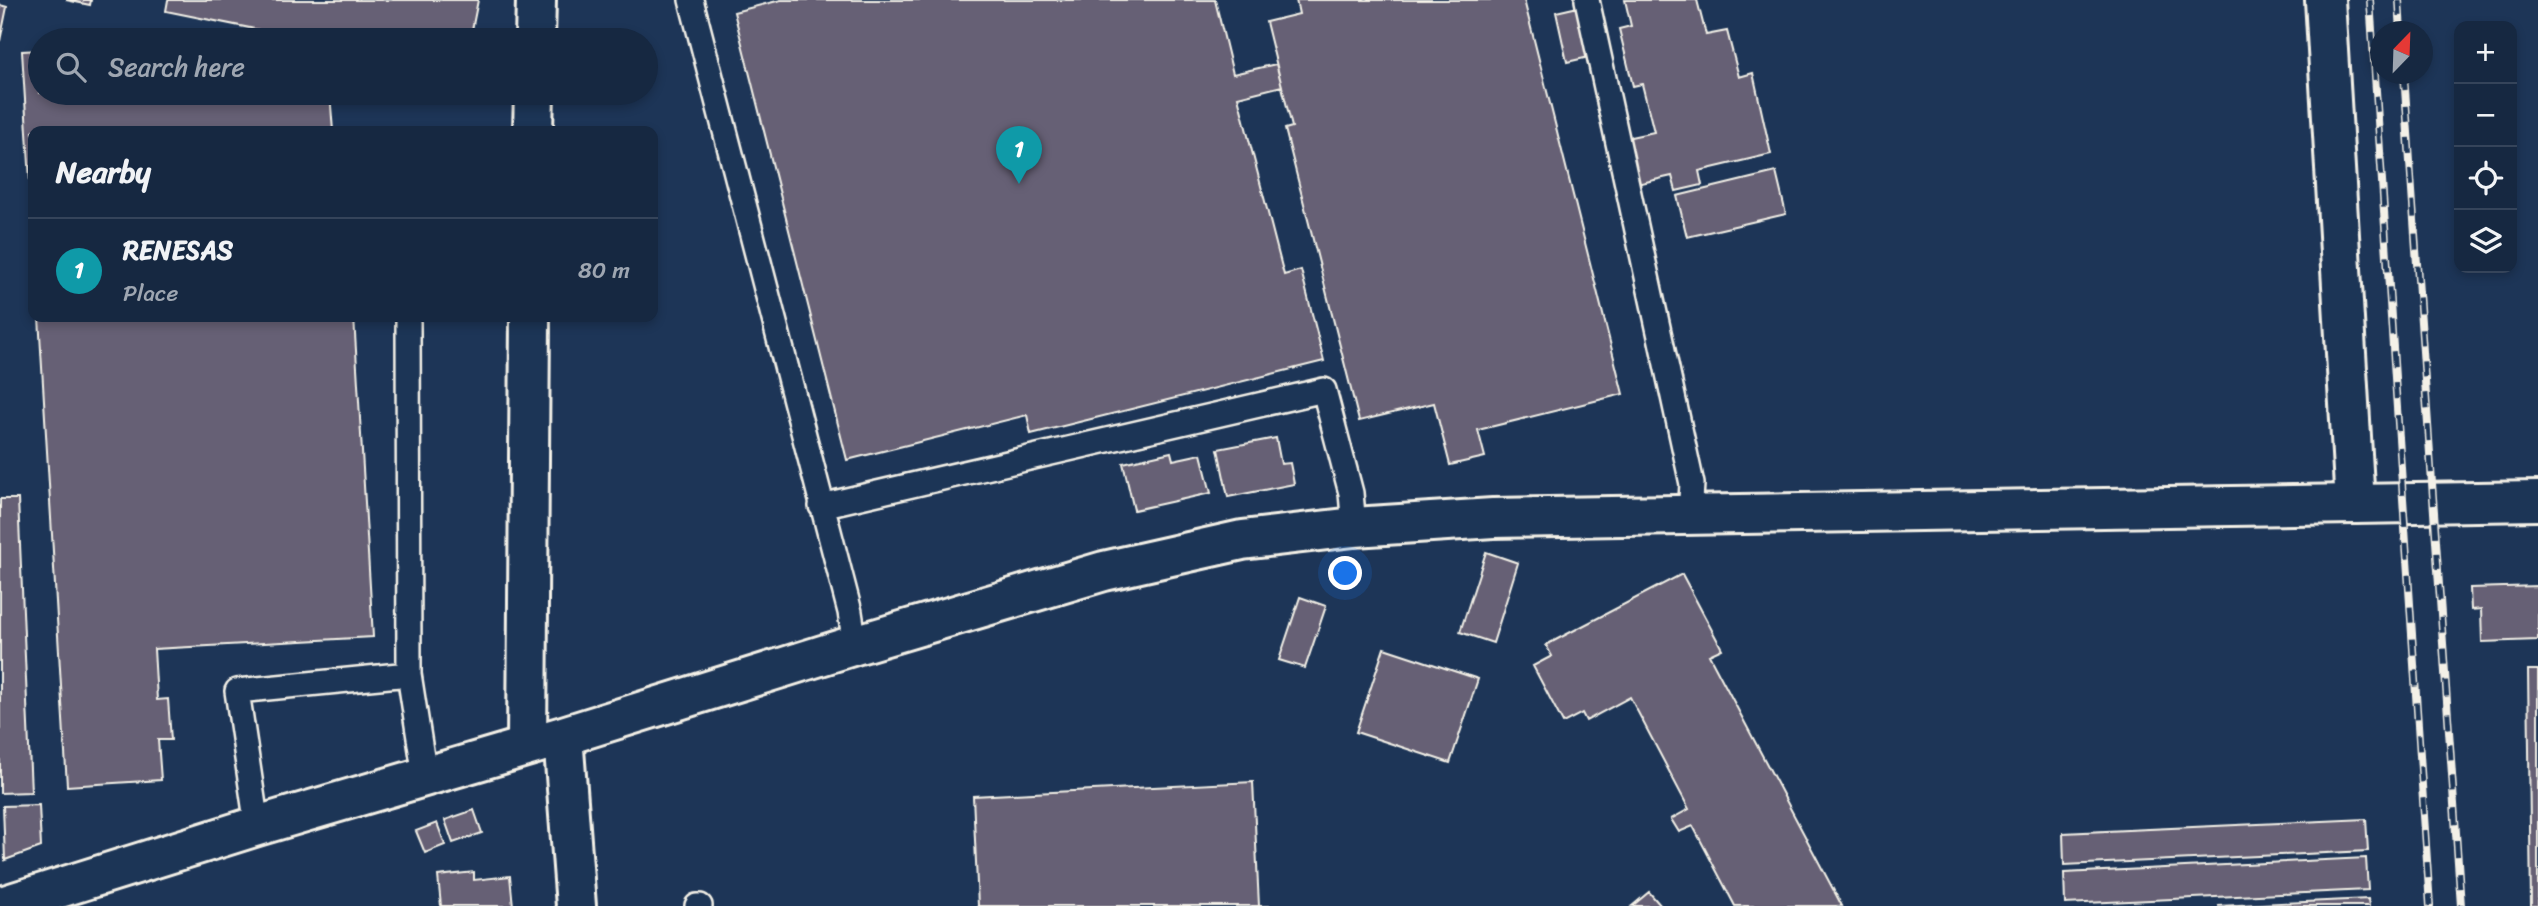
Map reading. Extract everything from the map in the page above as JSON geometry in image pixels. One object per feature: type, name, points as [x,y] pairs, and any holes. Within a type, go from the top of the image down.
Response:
[{"type":"street","points":[[535,28],[536,0]]},
{"type":"street","points":[[2325,0],[2355,504]]},
{"type":"street","points":[[533,126],[534,105]]},
{"type":"street","points":[[530,322],[545,741],[576,906]]},
{"type":"street","points":[[2,906],[855,645],[1117,569],[1242,540],[1354,527],[1493,518],[2538,501]]},
{"type":"lane","points":[[691,0],[850,612],[855,645]]},
{"type":"lane","points":[[1587,0],[1692,484],[1690,516]]},
{"type":"lane","points":[[408,322],[410,674],[425,776]]},
{"type":"lane","points":[[821,506],[1324,390],[1351,493],[1354,527]]},
{"type":"lane","points":[[257,826],[237,691],[410,674]]},
{"type":"building","points":[[66,0],[91,0],[90,5]]},
{"type":"building","points":[[168,0],[478,0],[472,28],[250,28],[166,11]]},
{"type":"building","points":[[781,0],[1215,0],[1233,74],[1276,64],[1282,86],[1238,97],[1284,275],[1301,270],[1324,361],[1031,434],[1027,415],[847,460],[734,12]]},
{"type":"building","points":[[1296,0],[1524,0],[1623,394],[1478,430],[1485,457],[1450,465],[1434,403],[1359,421],[1285,129],[1292,127],[1266,22],[1299,14]]},
{"type":"building","points":[[1625,0],[1697,0],[1706,35],[1727,31],[1739,77],[1753,73],[1771,154],[1699,171],[1702,185],[1676,191],[1672,176],[1637,184],[1626,138],[1654,132],[1642,84],[1633,86],[1619,29],[1631,26]]},
{"type":"building","points":[[0,5],[7,7],[0,41]]},
{"type":"building","points":[[1578,7],[1589,57],[1567,62],[1556,12]]},
{"type":"building","points":[[22,51],[28,51],[28,105],[331,105],[333,126],[28,126],[28,149]]},
{"type":"building","points":[[1776,172],[1786,214],[1687,237],[1677,196]]},
{"type":"building","points":[[39,322],[354,322],[373,637],[154,649],[157,700],[168,699],[171,740],[158,740],[161,780],[67,786]]},
{"type":"building","points":[[1276,438],[1281,464],[1290,463],[1294,484],[1228,497],[1218,449]]},
{"type":"building","points":[[1171,452],[1173,460],[1201,454],[1211,493],[1134,510],[1123,463]]},
{"type":"building","points":[[0,499],[18,499],[31,792],[0,793]]},
{"type":"building","points":[[1486,552],[1518,563],[1493,643],[1460,632]]},
{"type":"building","points":[[1682,574],[1722,649],[1709,655],[1842,906],[1735,906],[1693,826],[1679,832],[1671,819],[1689,809],[1630,697],[1586,721],[1582,713],[1563,723],[1533,666],[1552,656],[1546,645]]},
{"type":"building","points":[[2538,586],[2538,640],[2482,642],[2481,609],[2471,610],[2470,588]]},
{"type":"building","points":[[1300,597],[1326,606],[1305,668],[1279,660]]},
{"type":"building","points":[[1384,648],[1478,679],[1450,763],[1356,732]]},
{"type":"building","points":[[2528,670],[2538,670],[2538,906],[2531,906]]},
{"type":"building","points":[[1253,782],[1259,906],[978,906],[973,796]]},
{"type":"building","points":[[39,805],[41,847],[5,860],[3,806]]},
{"type":"building","points":[[474,810],[482,833],[453,843],[445,820]]},
{"type":"building","points":[[2366,819],[2368,851],[2064,865],[2063,833]]},
{"type":"building","points":[[437,823],[445,845],[425,853],[416,831]]},
{"type":"building","points":[[2366,858],[2368,890],[2065,904],[2064,873]]},
{"type":"building","points":[[474,872],[474,880],[510,876],[513,906],[441,906],[438,876]]},
{"type":"building","points":[[1649,892],[1661,906],[1632,906]]},
{"type":"building","points":[[2368,899],[2369,906],[2218,906]]},
{"type":"railway","points":[[2370,0],[2430,906]]},
{"type":"railway","points":[[2399,0],[2400,21]]},
{"type":"railway","points":[[2405,84],[2461,906]]},
{"type":"place","name":"RENESAS","points":[[1019,184]]}]
